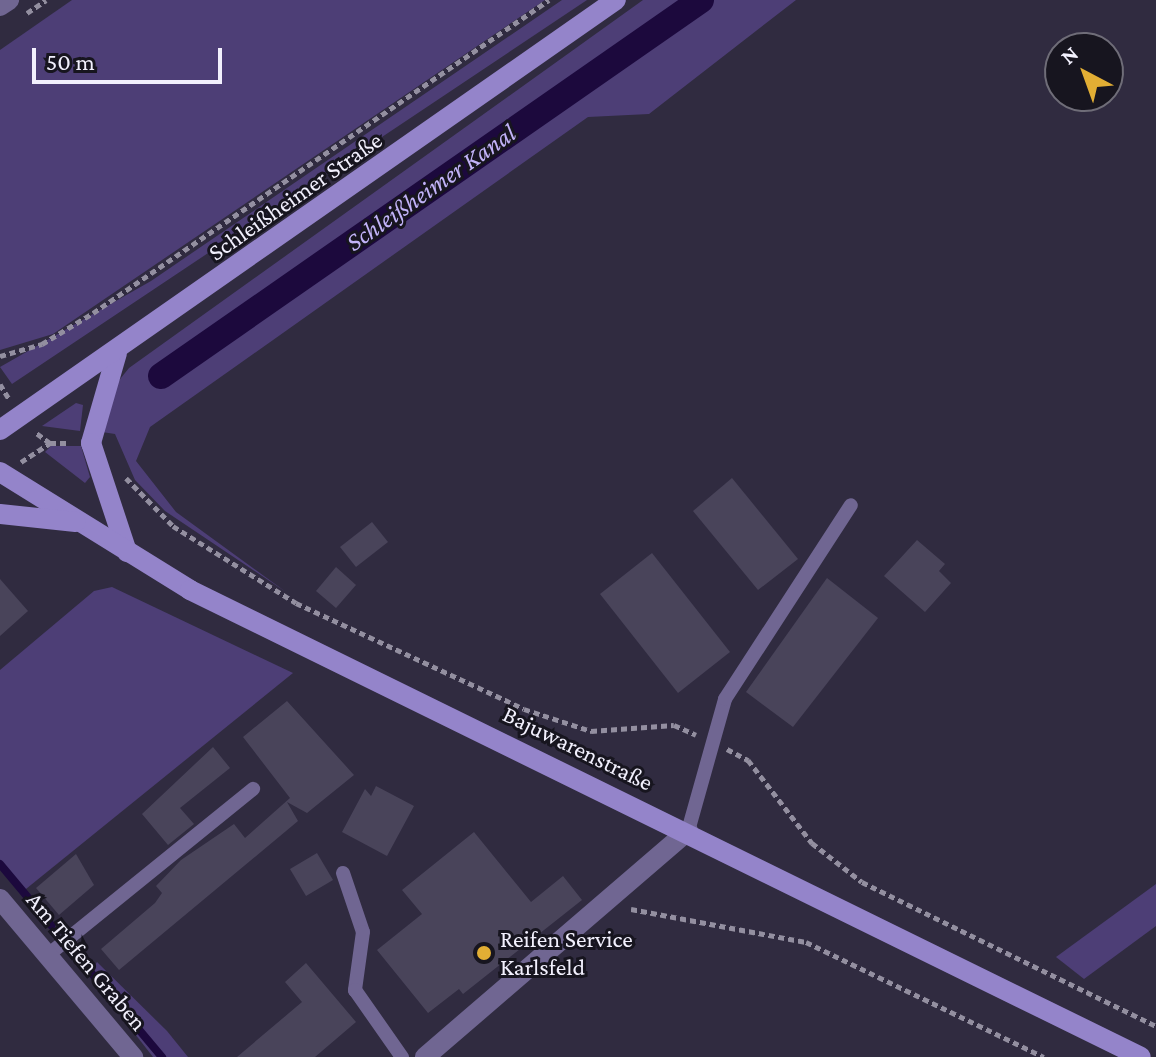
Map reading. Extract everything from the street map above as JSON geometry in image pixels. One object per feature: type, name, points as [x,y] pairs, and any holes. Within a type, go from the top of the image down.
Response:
[{"type":"main road","name":"Schleißheimer Straße","points":[[0,430],[117,353],[616,0]]},
{"type":"main road","points":[[117,353],[91,443],[127,552]]},
{"type":"main road","name":"Bajuwarenstraße","points":[[0,472],[190,590],[688,831],[1141,1057]]},
{"type":"main road","points":[[0,514],[79,523]]},
{"type":"street","points":[[0,6],[9,0]]},
{"type":"street","points":[[425,1057],[688,831]]},
{"type":"street","name":"Am Tiefen Graben","points":[[0,899],[133,1057]]},
{"type":"lane","points":[[688,831],[716,744],[725,699],[851,505]]},
{"type":"lane","points":[[48,955],[253,789]]},
{"type":"lane","points":[[343,873],[363,932],[355,990],[402,1057]]},
{"type":"path","points":[[0,356],[42,344],[93,313],[549,0]]},
{"type":"path","points":[[124,475],[173,526],[296,603],[524,709],[591,731],[674,725],[748,760],[812,843],[862,882],[1156,1026]]},
{"type":"path","points":[[606,904],[806,942],[1044,1057]]},
{"type":"shaded area","points":[[72,0],[545,0],[53,334],[0,350],[0,50]]},
{"type":"shaded area","points":[[562,0],[587,0],[12,384],[0,367],[151,281]]},
{"type":"shaded area","points":[[643,0],[796,0],[649,114],[588,117],[150,427],[136,461],[176,512],[286,592],[165,511],[135,480],[115,434],[102,432],[112,389],[129,368]]},
{"type":"shaded area","points":[[76,403],[83,405],[80,431],[42,426]]},
{"type":"shaded area","points":[[51,446],[81,446],[90,477],[85,483],[45,452]]},
{"type":"shaded area","points":[[112,587],[293,673],[21,893],[0,869],[0,670],[94,591]]},
{"type":"shaded area","points":[[1156,884],[1156,926],[1084,979],[1056,957]]},
{"type":"shaded area","points":[[97,962],[167,1031],[188,1057],[153,1057],[89,975]]},
{"type":"building","points":[[732,478],[798,559],[758,590],[693,511]]},
{"type":"building","points":[[372,522],[388,542],[356,567],[340,547]]},
{"type":"building","points":[[917,540],[945,564],[939,571],[951,583],[925,612],[884,576]]},
{"type":"building","points":[[652,553],[730,652],[678,693],[600,594]]},
{"type":"building","points":[[336,567],[356,585],[336,608],[316,591]]},
{"type":"building","points":[[827,578],[878,618],[793,727],[746,692]]},
{"type":"building","points":[[0,579],[28,611],[0,636]]},
{"type":"building","points":[[287,701],[354,775],[307,813],[287,802],[298,821],[119,970],[101,949],[155,903],[162,893],[156,886],[181,860],[234,824],[245,838],[290,798],[243,737]]},
{"type":"building","points":[[213,747],[230,768],[180,808],[194,824],[168,845],[142,814]]},
{"type":"building","points":[[376,786],[414,806],[387,856],[342,832],[365,789],[371,796]]},
{"type":"building","points":[[474,832],[531,902],[563,876],[582,900],[463,994],[459,989],[428,1013],[377,950],[422,914],[402,890]]},
{"type":"building","points":[[317,853],[333,880],[306,896],[290,869]]},
{"type":"building","points":[[76,854],[94,885],[59,915],[36,888]]},
{"type":"building","points":[[306,963],[356,1022],[315,1057],[237,1057],[302,1002],[285,982]]},
{"type":"waterway","name":"Schleißheimer Kanal","points":[[161,376],[701,0]]},
{"type":"waterway","points":[[0,864],[51,925]]},
{"type":"waterway","points":[[78,957],[162,1057]]},
{"type":"place","name":"Reifen Service Karlsfeld","points":[[484,953]]}]
